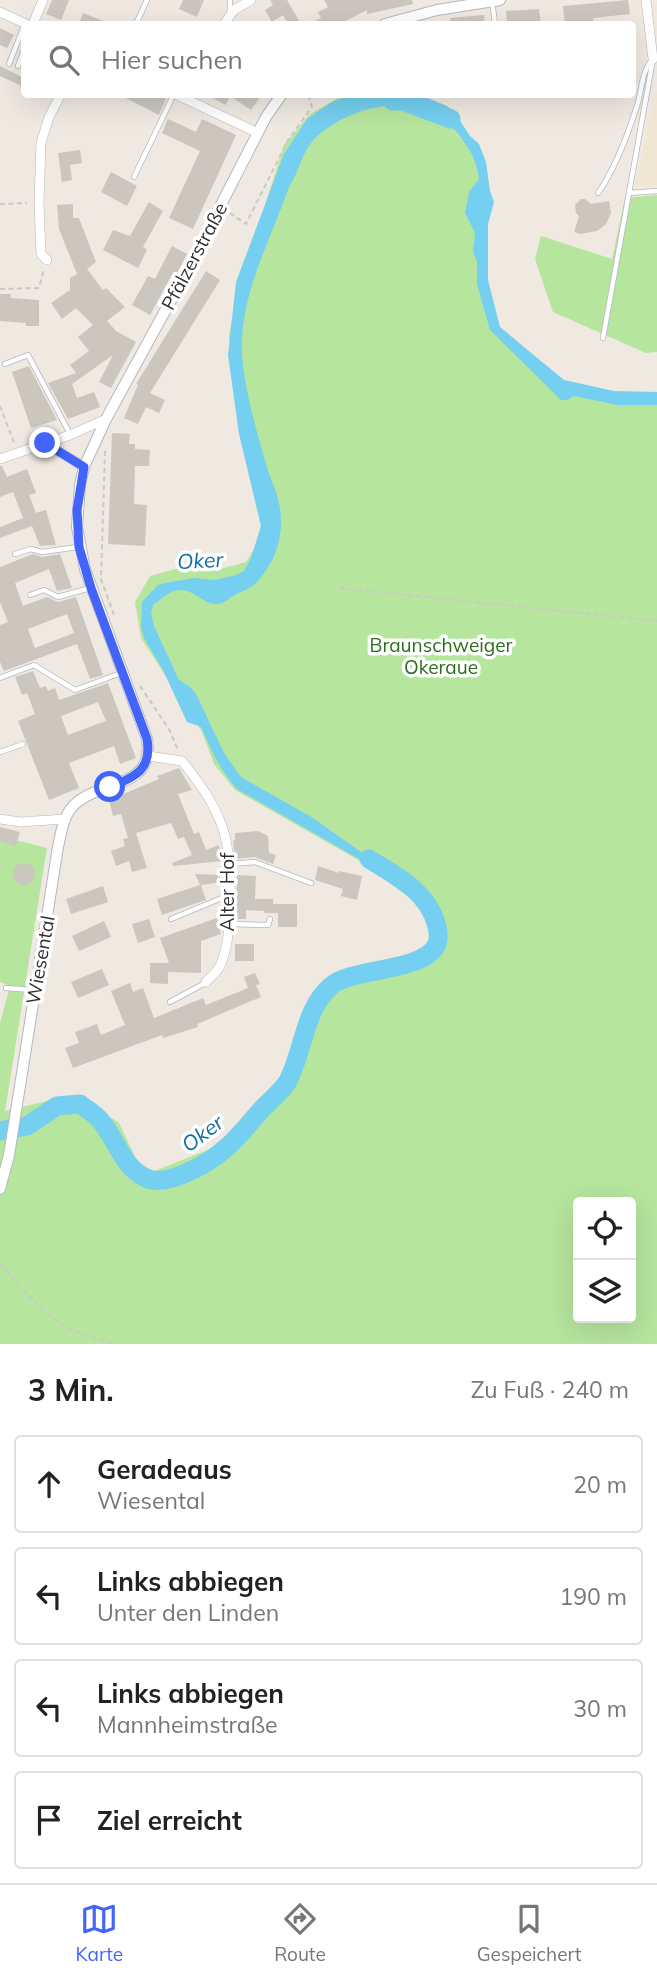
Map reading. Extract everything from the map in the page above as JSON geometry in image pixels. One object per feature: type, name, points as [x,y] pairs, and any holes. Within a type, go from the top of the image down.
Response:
[{"type":"street","points":[[34,21],[43,0]]},
{"type":"street","points":[[227,21],[234,10],[251,0]]},
{"type":"street","points":[[396,21],[437,10],[496,0]]},
{"type":"street","points":[[646,0],[655,61]]},
{"type":"street","points":[[0,12],[21,23]]},
{"type":"street","points":[[47,260],[41,254],[41,143],[49,117],[59,98]]},
{"type":"street","points":[[185,98],[258,133]]},
{"type":"street","name":"Pfälzerstraße","points":[[148,756],[147,739],[91,588],[79,547],[77,510],[84,467],[106,419],[258,133],[280,98]]},
{"type":"street","points":[[0,459],[70,435],[106,419]]},
{"type":"street","points":[[45,443],[84,467]]},
{"type":"street","points":[[0,818],[20,822],[65,820],[79,802],[138,773],[148,756],[182,761]]},
{"type":"street","name":"Alter Hof","points":[[182,761],[217,814],[226,838],[230,863],[228,924],[221,964],[206,982]]},
{"type":"street","name":"Wiesental","points":[[0,1189],[9,1155],[34,990],[65,820]]},
{"type":"lane","points":[[137,21],[147,0]]},
{"type":"lane","points":[[227,21],[230,0]]},
{"type":"lane","points":[[495,21],[496,0]]},
{"type":"lane","points":[[9,64],[21,35]]},
{"type":"lane","points":[[18,66],[21,58]]},
{"type":"lane","points":[[598,193],[605,183],[636,107],[647,65],[655,61]]},
{"type":"lane","points":[[603,338],[655,61]]},
{"type":"lane","points":[[134,177],[177,98]]},
{"type":"lane","points":[[629,194],[657,191]]},
{"type":"lane","points":[[5,364],[28,355],[70,435]]},
{"type":"lane","points":[[15,554],[31,549],[42,552],[79,547]]},
{"type":"lane","points":[[30,595],[44,590],[58,597],[91,588]]},
{"type":"lane","points":[[0,678],[34,665],[75,690],[122,673]]},
{"type":"lane","points":[[0,752],[23,744]]},
{"type":"lane","points":[[230,863],[256,862],[311,883]]},
{"type":"lane","points":[[171,919],[229,895]]},
{"type":"lane","points":[[228,924],[268,925],[270,919]]},
{"type":"lane","name":"Alter Hof","points":[[170,1002],[206,982]]},
{"type":"lane","points":[[6,989],[34,990]]},
{"type":"path","points":[[220,206],[246,224],[288,140],[312,107],[309,98]]},
{"type":"path","points":[[0,204],[39,203]]},
{"type":"path","points":[[0,289],[39,288],[47,260]]},
{"type":"path","points":[[0,406],[18,453]]},
{"type":"path","points":[[105,445],[102,579],[114,614]]},
{"type":"path","points":[[340,588],[657,621]]},
{"type":"path","points":[[139,685],[169,729],[182,761]]},
{"type":"path","points":[[0,1264],[37,1306],[59,1323],[80,1334],[116,1344]]},
{"type":"shaded area","points":[[657,89],[657,185],[636,187],[636,182]]},
{"type":"green space","name":"Braunschweiger Okeraue","points":[[338,98],[422,98],[480,148],[485,280],[497,327],[561,382],[624,396],[657,395],[657,1344],[0,1344],[0,1023],[10,986],[0,982],[0,836],[47,848],[5,1111],[51,1100],[82,1098],[119,1123],[139,1165],[152,1172],[215,1147],[284,1082],[310,1001],[339,973],[402,963],[424,952],[433,943],[430,913],[360,861],[235,790],[214,764],[202,732],[141,638],[135,602],[150,576],[190,565],[217,570],[246,562],[267,528],[236,409],[229,334],[237,294],[284,145],[310,114]]},
{"type":"green space","points":[[657,195],[657,352],[646,353],[553,312],[535,259],[541,236],[612,259],[625,198]]},
{"type":"water","points":[[344,98],[427,98],[447,106],[455,113],[470,136],[479,144],[486,162],[494,202],[488,224],[488,280],[500,327],[564,380],[614,391],[657,392],[657,405],[617,405],[574,396],[561,400],[490,330],[477,284],[477,262],[473,251],[475,233],[465,213],[469,192],[479,179],[478,173],[467,146],[446,122],[429,112],[411,107],[373,108],[337,122],[310,145],[289,187],[256,274],[244,319],[242,342],[243,366],[250,403],[280,511],[280,533],[275,554],[256,583],[224,602],[213,604],[186,591],[176,590],[153,605],[151,613],[154,626],[179,680],[196,694],[224,753],[241,777],[313,818],[422,895],[237,789],[212,752],[201,727],[187,722],[141,627],[142,602],[158,585],[194,578],[215,580],[236,575],[244,571],[251,558],[261,526],[239,434],[228,355],[236,282],[284,154],[307,119],[332,102]]},
{"type":"building","points":[[52,0],[69,0],[61,20],[46,14]]},
{"type":"building","points":[[183,0],[204,0],[197,17],[179,9]]},
{"type":"building","points":[[270,0],[287,0],[299,21],[286,21],[283,15],[271,21],[265,10],[273,5]]},
{"type":"building","points":[[324,0],[412,0],[413,4],[367,14],[367,10],[346,21],[314,21],[321,18],[318,12],[328,7]]},
{"type":"building","points":[[628,0],[630,14],[593,18],[594,21],[565,21],[563,6]]},
{"type":"building","points":[[539,9],[541,21],[507,21],[506,11]]},
{"type":"building","points":[[83,13],[103,21],[80,21]]},
{"type":"building","points":[[484,15],[485,21],[450,21],[450,18]]},
{"type":"building","points":[[0,28],[14,35],[7,48],[0,45]]},
{"type":"building","points":[[0,66],[21,76],[21,86],[0,76]]},
{"type":"building","points":[[126,98],[164,98],[159,115]]},
{"type":"building","points":[[213,98],[229,98],[226,105]]},
{"type":"building","points":[[233,98],[259,98],[251,110]]},
{"type":"building","points":[[168,119],[196,132],[202,119],[236,135],[193,229],[169,218],[200,151],[162,133]]},
{"type":"building","points":[[80,150],[82,163],[70,165],[72,180],[62,182],[58,153]]},
{"type":"building","points":[[111,172],[137,186],[127,206],[101,192]]},
{"type":"building","points":[[581,199],[591,204],[609,201],[611,213],[606,224],[597,231],[580,234],[574,232],[579,216],[575,205]]},
{"type":"building","points":[[149,202],[163,211],[143,247],[147,250],[138,268],[103,250],[113,230],[130,236]]},
{"type":"building","points":[[73,204],[73,218],[79,218],[96,262],[87,269],[103,290],[106,288],[125,307],[107,321],[116,331],[136,342],[111,388],[99,382],[113,355],[72,384],[77,398],[94,392],[100,407],[68,419],[48,383],[76,373],[70,365],[89,351],[78,337],[93,325],[76,308],[62,319],[51,303],[70,290],[70,278],[77,274],[59,229],[57,205]]},
{"type":"building","points":[[172,246],[187,254],[176,275],[173,273],[150,315],[132,305],[148,276],[155,279]]},
{"type":"building","points":[[206,271],[220,280],[150,393],[165,400],[159,413],[146,407],[138,424],[124,418],[138,385],[136,384]]},
{"type":"building","points":[[0,294],[11,294],[11,298],[39,300],[39,326],[0,321]]},
{"type":"building","points":[[29,366],[57,420],[31,428],[12,372]]},
{"type":"building","points":[[112,433],[130,434],[129,444],[135,444],[135,449],[150,450],[149,466],[135,466],[134,504],[147,505],[145,546],[108,544]]},
{"type":"building","points":[[0,466],[7,477],[27,469],[36,493],[29,495],[36,513],[46,510],[56,545],[40,546],[32,526],[0,538],[0,527],[23,518],[13,492],[0,497]]},
{"type":"building","points":[[33,554],[42,557],[60,554],[72,588],[57,591],[49,569],[15,583],[23,606],[47,597],[58,602],[76,597],[103,675],[90,679],[77,644],[4,671],[0,662],[0,625],[8,622],[0,602],[0,567]],"holes":[[[67,614],[74,633],[35,648],[28,629]]]},
{"type":"building","points":[[33,671],[40,688],[46,686],[48,691],[55,688],[59,700],[108,683],[136,758],[120,764],[114,746],[69,763],[79,788],[49,800],[18,721],[35,714],[27,693],[22,695],[15,677]],"holes":[[[98,702],[106,721],[68,735],[61,716]]]},
{"type":"building","points":[[179,768],[192,790],[178,794],[194,834],[199,832],[206,850],[219,845],[222,861],[173,866],[172,863],[192,855],[184,837],[178,839],[171,823],[136,833],[147,868],[132,872],[129,861],[116,866],[111,851],[125,846],[123,839],[128,838],[121,814],[113,816],[109,800]]},
{"type":"building","points":[[0,827],[20,832],[16,846],[0,841]]},
{"type":"building","points":[[258,831],[268,836],[269,853],[276,855],[273,864],[255,857],[235,859],[235,833]]},
{"type":"building","points":[[20,863],[28,863],[35,870],[35,878],[28,885],[20,885],[13,878],[13,870]]},
{"type":"building","points":[[318,866],[339,873],[362,876],[357,900],[341,896],[343,889],[315,880]]},
{"type":"building","points":[[195,874],[223,875],[223,882],[201,885],[206,900],[162,915],[157,899],[200,885]]},
{"type":"building","points":[[237,875],[256,876],[255,899],[273,899],[273,904],[297,904],[297,927],[278,927],[278,913],[264,911],[246,910],[246,919],[236,919]]},
{"type":"building","points":[[103,886],[108,902],[71,914],[66,899]]},
{"type":"building","points":[[217,918],[221,934],[201,941],[201,973],[168,972],[168,984],[150,983],[150,963],[169,963],[160,938]]},
{"type":"building","points":[[149,919],[155,937],[138,943],[132,924]]},
{"type":"building","points":[[104,921],[111,937],[79,951],[72,936]]},
{"type":"building","points":[[235,944],[254,944],[254,961],[235,961]]},
{"type":"building","points":[[102,969],[109,985],[78,998],[71,982]]},
{"type":"building","points":[[255,973],[260,984],[256,985],[261,997],[197,1024],[198,1027],[163,1038],[162,1035],[73,1068],[65,1048],[79,1043],[75,1032],[97,1024],[101,1035],[125,1025],[111,991],[130,983],[133,992],[143,988],[154,1018],[203,998],[206,1005],[248,988],[244,977]]},
{"type":"waterway","name":"Oker","points":[[393,101],[403,101],[451,119]]},
{"type":"waterway","name":"Oker","points":[[0,1131],[27,1126],[57,1106],[80,1104],[97,1117],[130,1166],[146,1178],[155,1180],[177,1177],[220,1153],[288,1081],[315,1006],[331,986],[341,980],[418,960],[430,953],[437,944],[437,925],[426,902],[400,878],[369,859]]},
{"type":"route","points":[[45,443],[84,467],[77,510],[79,547],[91,588],[149,748],[144,766],[138,773],[110,787]]}]
